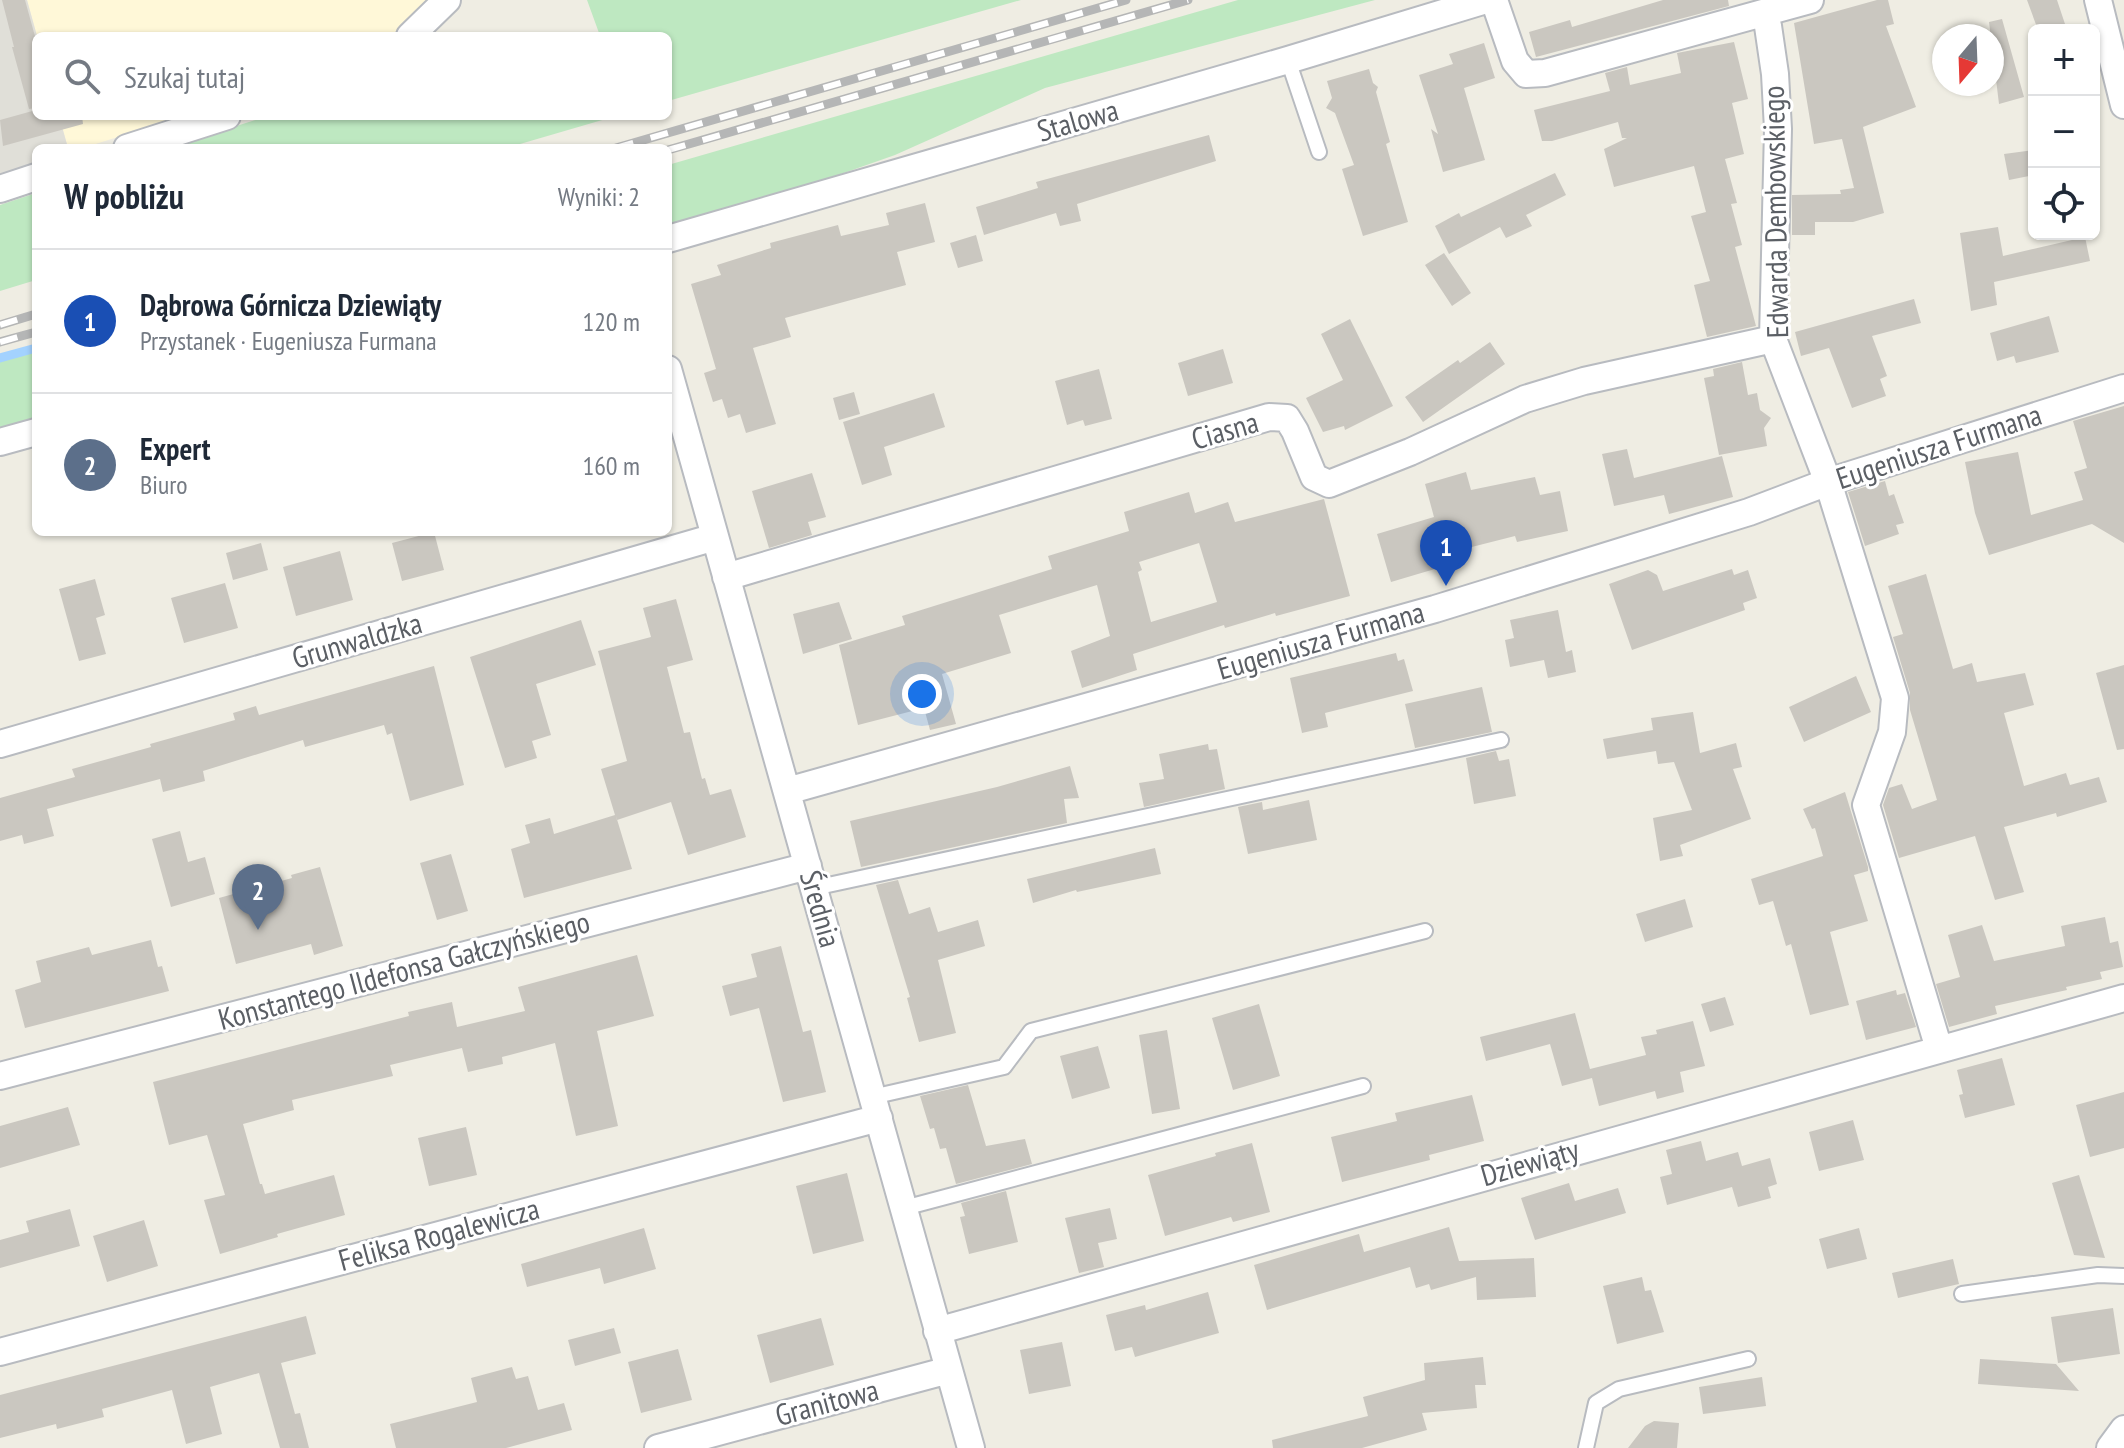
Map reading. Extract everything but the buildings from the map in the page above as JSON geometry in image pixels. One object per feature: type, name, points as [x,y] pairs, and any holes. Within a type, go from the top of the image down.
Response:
[{"type":"street","points":[[414,32],[447,0]]},
{"type":"street","name":"Stalowa","points":[[672,238],[1486,0]]},
{"type":"street","points":[[1494,0],[1515,61],[1526,74],[1545,73],[1810,0]]},
{"type":"street","points":[[2098,0],[2124,105]]},
{"type":"street","name":"Edwarda Dembowskiego","points":[[1764,13],[1775,74],[1778,129],[1773,339],[1828,482],[1895,698],[1892,732],[1866,805],[1939,1049]]},
{"type":"street","points":[[140,144],[214,120]]},
{"type":"street","points":[[0,189],[32,178]]},
{"type":"street","name":"Ciasna","points":[[726,577],[1269,417],[1287,418],[1314,477],[1329,484],[1410,452],[1525,399],[1584,381],[1773,339]]},
{"type":"street","name":"Średnia","points":[[672,383],[971,1448]]},
{"type":"street","name":"Eugeniusza Furmana","points":[[787,791],[1435,609],[1749,512],[1828,482],[2124,388]]},
{"type":"street","points":[[0,442],[32,433]]},
{"type":"street","name":"Grunwaldzka","points":[[0,744],[715,537]]},
{"type":"street","name":"Konstantego Ildefonsa Gałczyńskiego","points":[[0,1076],[811,877]]},
{"type":"street","name":"Dziewiąty","points":[[937,1331],[2124,998]]},
{"type":"street","name":"Feliksa Rogalewicza","points":[[0,1352],[876,1108]]},
{"type":"street","name":"Granitowa","points":[[658,1448],[949,1370]]},
{"type":"street","points":[[2110,1448],[2124,1429]]},
{"type":"lane","points":[[1288,60],[1319,152]]},
{"type":"lane","points":[[811,877],[1501,740]]},
{"type":"lane","points":[[876,1108],[1004,1067],[1031,1031],[1425,931]]},
{"type":"lane","points":[[904,1208],[1363,1086]]},
{"type":"lane","points":[[1962,1294],[2098,1275],[2124,1276]]},
{"type":"lane","points":[[1586,1448],[1596,1403],[1619,1389],[1748,1359]]},
{"type":"shaded area","points":[[0,0],[27,0],[36,32],[32,32],[32,120],[60,120],[67,144],[32,144],[32,164],[0,175]]},
{"type":"shaded area","points":[[27,0],[431,0],[420,14],[395,32],[36,32]]},
{"type":"shaded area","points":[[60,120],[171,120],[96,144],[67,144]]},
{"type":"green space","points":[[587,0],[1021,0],[672,100],[672,32],[599,32]]},
{"type":"green space","points":[[1238,0],[1375,0],[1045,88],[895,155],[730,213],[672,226],[672,164]]},
{"type":"green space","points":[[256,120],[602,120],[520,144],[180,144]]},
{"type":"green space","points":[[32,194],[32,281],[0,291],[0,205]]},
{"type":"green space","points":[[32,346],[32,424],[0,432],[0,356]]},
{"type":"waterway","points":[[0,358],[32,349]]},
{"type":"railway","points":[[630,144],[1126,0]]},
{"type":"railway","points":[[672,149],[1188,0]]},
{"type":"railway","points":[[0,325],[32,315]]},
{"type":"railway","points":[[0,342],[32,333]]},
{"type":"place","name":"Dąbrowa Górnicza Dziewiąty","points":[[1446,586]]},
{"type":"place","name":"Expert","points":[[258,930]]}]
